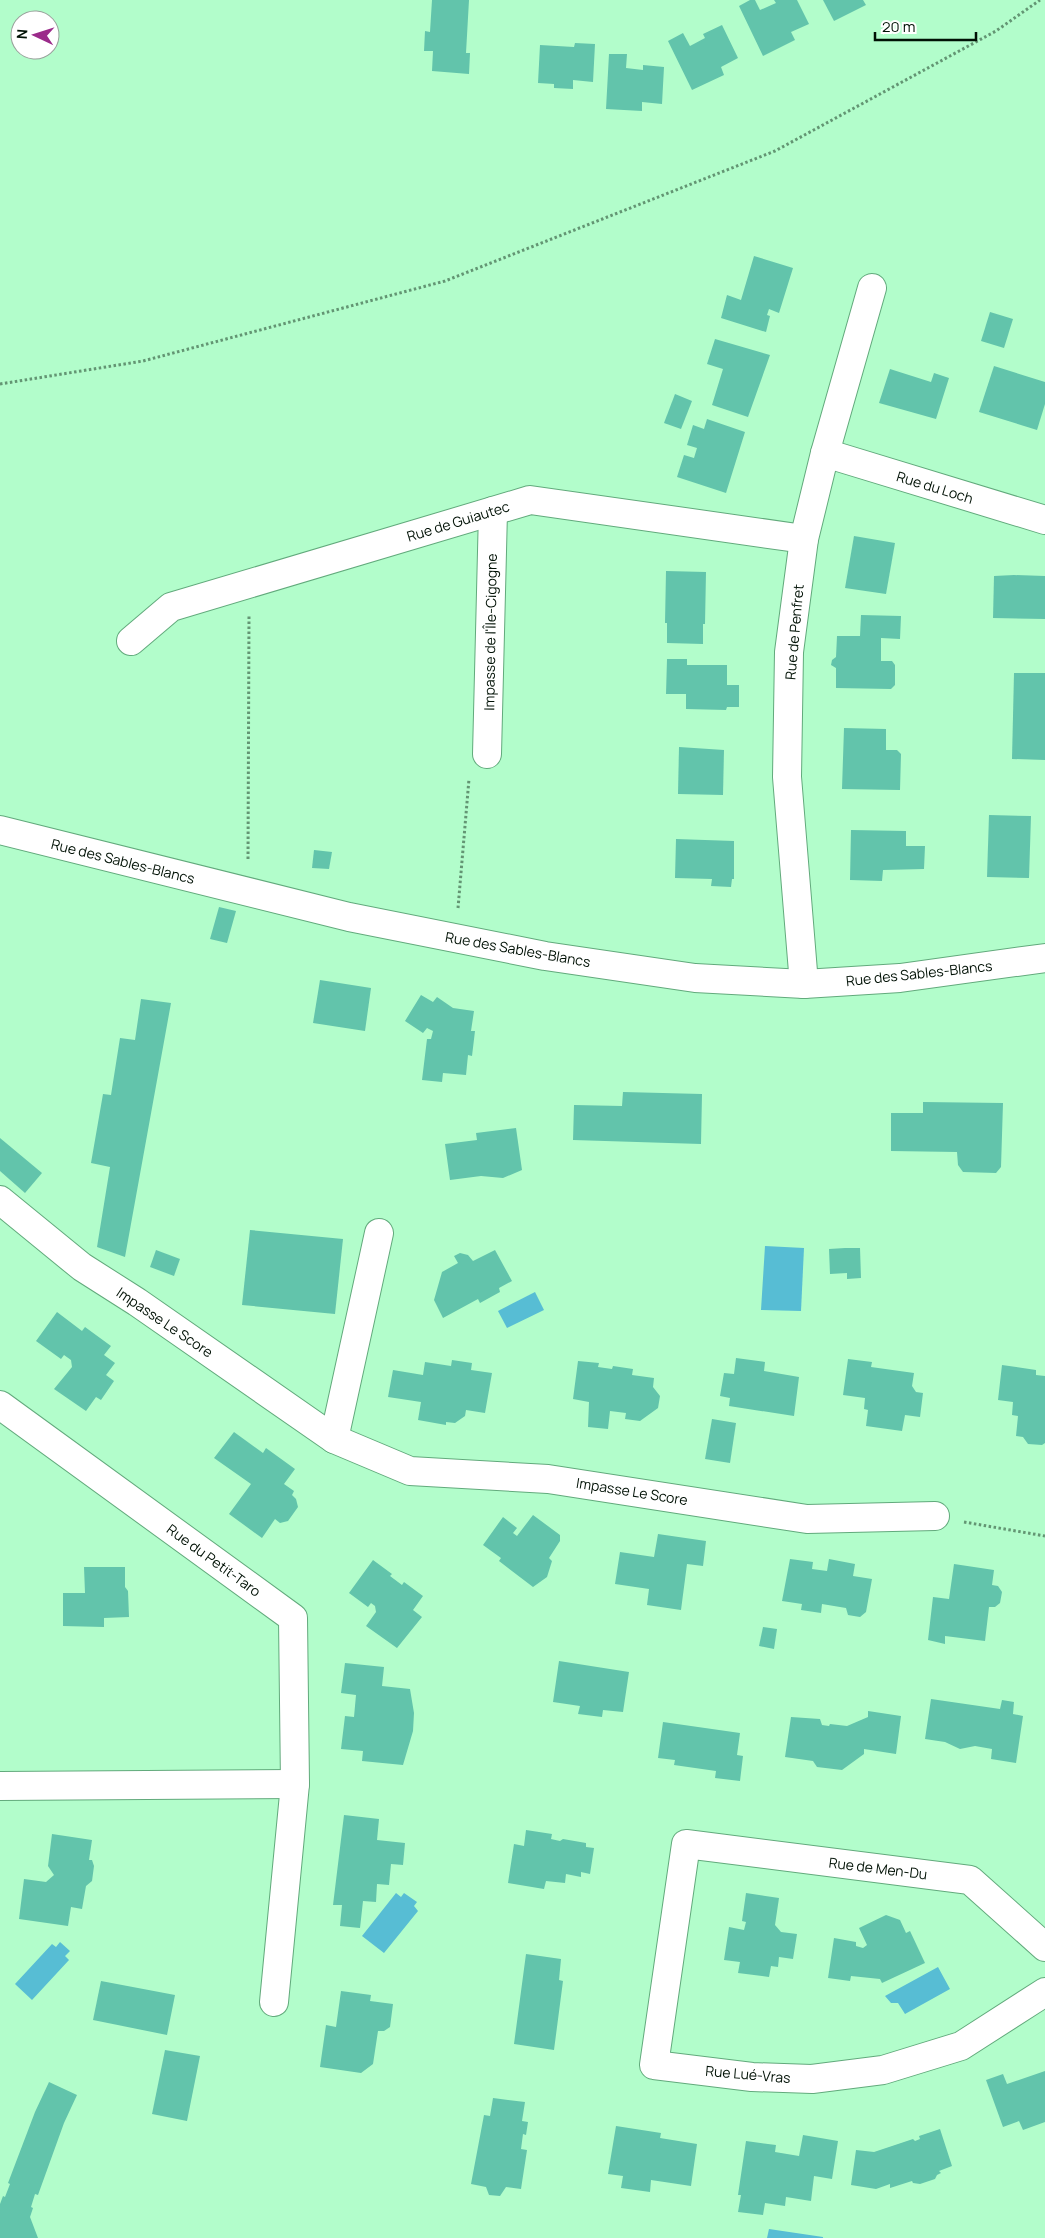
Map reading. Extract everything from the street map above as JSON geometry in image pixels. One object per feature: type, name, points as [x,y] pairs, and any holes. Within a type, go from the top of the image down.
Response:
[{"type":"street","name":"Rue de Penfret","points":[[804,984],[788,776],[789,652],[804,539],[825,453],[872,288]]},
{"type":"street","name":"Rue du Loch","points":[[825,453],[1045,520]]},
{"type":"street","name":"Rue de Guiautec","points":[[131,641],[171,607],[530,500],[804,539]]},
{"type":"street","name":"Impasse de l'Île-Cigogne","points":[[487,754],[493,511]]},
{"type":"street","name":"Rue des Sables-Blancs","points":[[0,830],[350,918],[544,956],[695,978],[804,984],[900,978],[1045,958]]},
{"type":"street","name":"Impasse Le Score","points":[[0,1200],[82,1267],[152,1312],[334,1439],[410,1471],[548,1479],[807,1519],[933,1516]]},
{"type":"street","points":[[334,1439],[379,1233]]},
{"type":"street","name":"Rue du Petit-Taro","points":[[0,1406],[293,1618],[295,1784],[274,2002]]},
{"type":"street","points":[[0,1786],[295,1784]]},
{"type":"street","name":"Rue de Men-Du","points":[[686,1844],[970,1880],[1045,1947]]},
{"type":"street","name":"Rue Lué-Vras","points":[[686,1844],[654,2065],[752,2077],[812,2079],[883,2070],[960,2046],[1045,1992]]},
{"type":"path","points":[[0,384],[143,362],[444,281],[775,151],[996,31],[1040,0]]},
{"type":"path","points":[[248,892],[249,585]]},
{"type":"path","points":[[454,938],[461,883],[470,775],[487,754]]},
{"type":"path","points":[[933,1516],[1045,1536]]},
{"type":"water","points":[[765,1246],[804,1248],[801,1311],[761,1310]]},
{"type":"water","points":[[535,1292],[544,1310],[507,1328],[498,1311]]},
{"type":"water","points":[[396,1893],[401,1897],[404,1893],[417,1902],[414,1906],[418,1911],[384,1953],[362,1936]]},
{"type":"water","points":[[60,1942],[70,1951],[65,1956],[69,1960],[32,2000],[15,1984],[52,1944],[56,1947]]},
{"type":"water","points":[[938,1967],[950,1989],[905,2014],[898,2003],[891,2003],[885,1996]]},
{"type":"water","points":[[769,2229],[823,2237],[823,2238],[767,2238]]},
{"type":"building","points":[[432,0],[469,0],[466,53],[470,53],[469,74],[432,71],[433,51],[424,51],[425,31],[430,32]]},
{"type":"building","points":[[750,0],[755,0],[760,10],[776,3],[774,0],[797,0],[809,24],[791,32],[795,40],[763,56],[739,6]]},
{"type":"building","points":[[823,0],[863,0],[866,5],[834,21]]},
{"type":"building","points":[[722,25],[738,58],[721,67],[724,75],[692,90],[668,41],[683,33],[690,46],[705,38],[703,34]]},
{"type":"building","points":[[575,43],[595,44],[593,82],[573,80],[573,89],[554,88],[554,84],[538,83],[540,45],[574,47]]},
{"type":"building","points":[[609,54],[627,54],[626,68],[643,70],[643,65],[664,67],[662,104],[642,102],[642,111],[606,109]]},
{"type":"building","points":[[754,256],[793,268],[779,313],[769,309],[767,315],[770,316],[766,332],[721,318],[727,295],[741,300]]},
{"type":"building","points":[[990,312],[1013,319],[1004,348],[981,341]]},
{"type":"building","points":[[715,339],[770,355],[748,417],[712,405],[723,369],[707,364]]},
{"type":"building","points":[[994,366],[1045,382],[1045,404],[1037,430],[979,412]]},
{"type":"building","points":[[890,369],[931,382],[934,373],[949,378],[936,419],[879,403]]},
{"type":"building","points":[[675,394],[692,401],[681,429],[664,423]]},
{"type":"building","points":[[707,419],[745,432],[726,493],[677,477],[684,455],[694,458],[697,448],[687,445],[693,425],[704,429]]},
{"type":"building","points":[[854,536],[895,543],[886,594],[845,588]]},
{"type":"building","points":[[666,571],[706,572],[703,644],[667,643],[667,623],[665,623]]},
{"type":"building","points":[[994,576],[1045,576],[1045,619],[993,618]]},
{"type":"building","points":[[861,615],[901,616],[900,639],[881,638],[881,661],[892,661],[895,665],[895,685],[891,689],[836,688],[836,668],[831,665],[832,660],[836,657],[837,636],[860,636]]},
{"type":"building","points":[[667,659],[687,659],[687,665],[727,665],[727,685],[739,685],[739,707],[727,707],[726,710],[686,709],[686,694],[666,694]]},
{"type":"building","points":[[1014,673],[1045,673],[1045,760],[1012,759]]},
{"type":"building","points":[[844,728],[886,729],[886,750],[897,750],[901,754],[900,790],[842,789]]},
{"type":"building","points":[[679,747],[724,750],[723,795],[678,794]]},
{"type":"building","points":[[989,815],[1031,816],[1029,878],[987,877]]},
{"type":"building","points":[[851,830],[906,831],[906,846],[925,846],[924,869],[883,870],[882,881],[850,880]]},
{"type":"building","points":[[676,839],[734,841],[734,879],[732,879],[731,887],[711,886],[712,879],[675,878]]},
{"type":"building","points":[[314,850],[332,852],[329,869],[312,868]]},
{"type":"building","points":[[219,907],[236,911],[227,943],[210,939]]},
{"type":"building","points":[[320,980],[371,988],[365,1031],[313,1023]]},
{"type":"building","points":[[421,995],[433,1002],[437,997],[453,1008],[474,1011],[471,1031],[475,1031],[472,1056],[468,1055],[466,1075],[443,1073],[442,1082],[422,1080],[427,1039],[431,1039],[433,1031],[427,1028],[423,1033],[405,1021]]},
{"type":"building","points":[[141,999],[171,1003],[125,1257],[97,1247],[110,1167],[91,1163],[103,1094],[111,1095],[120,1038],[135,1040]]},
{"type":"building","points":[[623,1092],[702,1094],[701,1144],[573,1140],[574,1105],[622,1106]]},
{"type":"building","points":[[923,1102],[1003,1103],[1001,1167],[996,1173],[963,1172],[958,1165],[957,1152],[891,1151],[891,1113],[923,1113]]},
{"type":"building","points":[[516,1128],[522,1170],[503,1178],[481,1176],[450,1180],[445,1144],[477,1140],[476,1133]]},
{"type":"building","points":[[0,1138],[42,1173],[25,1193],[0,1171]]},
{"type":"building","points":[[250,1230],[343,1239],[335,1314],[242,1305]]},
{"type":"building","points":[[860,1248],[861,1278],[847,1279],[847,1273],[830,1274],[829,1249]]},
{"type":"building","points":[[156,1250],[180,1259],[174,1276],[150,1267]]},
{"type":"building","points":[[495,1250],[512,1281],[499,1288],[500,1292],[480,1303],[478,1299],[443,1318],[434,1300],[442,1272],[458,1263],[454,1256],[460,1253],[468,1255],[473,1261]]},
{"type":"building","points":[[57,1312],[82,1331],[85,1327],[111,1346],[104,1355],[115,1363],[106,1375],[114,1381],[101,1400],[96,1397],[86,1411],[54,1389],[72,1367],[71,1360],[64,1355],[61,1359],[36,1341]]},
{"type":"building","points":[[736,1358],[765,1362],[764,1371],[799,1377],[794,1416],[729,1406],[730,1398],[720,1396],[724,1373],[734,1374]]},
{"type":"building","points":[[848,1359],[872,1362],[871,1367],[914,1373],[912,1386],[916,1392],[923,1393],[920,1417],[905,1415],[902,1431],[866,1426],[868,1410],[864,1409],[865,1398],[843,1395]]},
{"type":"building","points":[[452,1360],[472,1363],[471,1370],[492,1373],[485,1413],[466,1410],[465,1416],[455,1423],[446,1422],[446,1425],[418,1420],[421,1402],[388,1397],[393,1370],[423,1375],[425,1362],[451,1366]]},
{"type":"building","points":[[578,1361],[599,1363],[598,1367],[612,1369],[613,1366],[633,1369],[632,1375],[654,1378],[653,1387],[660,1396],[658,1408],[640,1421],[625,1419],[626,1413],[610,1411],[608,1429],[588,1427],[589,1402],[573,1399]]},
{"type":"building","points":[[1002,1365],[1036,1370],[1036,1375],[1045,1376],[1045,1443],[1042,1445],[1028,1444],[1023,1437],[1016,1436],[1018,1416],[1012,1415],[1013,1402],[998,1400]]},
{"type":"building","points":[[712,1419],[736,1423],[730,1463],[705,1459]]},
{"type":"building","points":[[234,1432],[263,1453],[266,1448],[295,1469],[284,1484],[294,1491],[292,1495],[296,1499],[298,1507],[288,1521],[280,1523],[275,1519],[262,1538],[229,1514],[251,1484],[214,1458]]},
{"type":"building","points":[[533,1515],[560,1535],[560,1541],[549,1558],[552,1561],[547,1577],[533,1587],[499,1561],[501,1558],[483,1545],[503,1517],[517,1528],[513,1533],[517,1536]]},
{"type":"building","points":[[658,1534],[706,1541],[703,1566],[687,1564],[681,1610],[647,1605],[649,1589],[615,1584],[620,1552],[654,1557]]},
{"type":"building","points":[[790,1559],[813,1562],[812,1569],[827,1571],[829,1559],[855,1564],[853,1576],[872,1579],[866,1612],[860,1617],[848,1615],[846,1608],[822,1604],[821,1613],[801,1610],[802,1604],[782,1601]]},
{"type":"building","points":[[373,1560],[392,1574],[390,1576],[402,1585],[404,1582],[423,1596],[413,1610],[422,1617],[397,1648],[366,1626],[376,1612],[375,1606],[371,1603],[368,1607],[349,1593]]},
{"type":"building","points":[[954,1564],[994,1570],[992,1585],[998,1586],[1002,1592],[1000,1603],[995,1607],[989,1607],[985,1641],[945,1636],[945,1644],[928,1640],[933,1597],[949,1599]]},
{"type":"building","points":[[84,1567],[125,1567],[125,1587],[128,1591],[129,1617],[104,1618],[104,1627],[63,1626],[63,1593],[85,1593]]},
{"type":"building","points":[[763,1627],[777,1629],[774,1649],[759,1646]]},
{"type":"building","points":[[559,1661],[629,1672],[623,1712],[603,1710],[602,1717],[578,1714],[580,1706],[553,1702]]},
{"type":"building","points":[[345,1663],[384,1667],[382,1686],[410,1689],[414,1713],[413,1731],[403,1765],[362,1761],[363,1751],[341,1749],[345,1716],[354,1717],[356,1695],[341,1693]]},
{"type":"building","points":[[931,1699],[1000,1709],[1002,1700],[1014,1702],[1013,1714],[1023,1716],[1016,1763],[991,1759],[992,1749],[975,1746],[960,1749],[945,1742],[925,1739]]},
{"type":"building","points":[[868,1711],[901,1716],[896,1754],[864,1749],[864,1754],[842,1770],[817,1767],[813,1761],[785,1757],[791,1717],[820,1719],[822,1725],[847,1726],[868,1717]]},
{"type":"building","points":[[663,1722],[740,1733],[737,1755],[743,1756],[740,1781],[715,1778],[716,1771],[674,1765],[675,1760],[658,1758]]},
{"type":"building","points":[[344,1815],[379,1819],[377,1840],[405,1843],[403,1865],[391,1864],[389,1885],[377,1884],[376,1902],[363,1901],[360,1928],[340,1926],[342,1905],[333,1905]]},
{"type":"building","points":[[526,1830],[552,1834],[551,1839],[560,1841],[563,1839],[586,1843],[586,1847],[594,1848],[590,1874],[581,1872],[581,1877],[566,1874],[565,1883],[546,1881],[544,1889],[508,1883],[514,1844],[524,1846]]},
{"type":"building","points":[[52,1834],[92,1840],[89,1860],[92,1860],[94,1866],[92,1881],[86,1886],[82,1909],[71,1907],[68,1926],[19,1919],[24,1879],[46,1882],[54,1875],[48,1866]]},
{"type":"building","points":[[746,1893],[779,1898],[775,1925],[781,1932],[797,1934],[793,1959],[779,1957],[778,1967],[771,1966],[769,1977],[738,1973],[740,1962],[724,1960],[729,1927],[744,1930],[746,1922],[742,1921]]},
{"type":"building","points":[[886,1915],[900,1920],[906,1933],[910,1931],[925,1963],[882,1983],[880,1979],[851,1976],[850,1981],[828,1978],[834,1938],[856,1942],[856,1946],[863,1948],[867,1945],[859,1928]]},
{"type":"building","points":[[526,1954],[561,1959],[559,1980],[563,1981],[554,2050],[514,2044]]},
{"type":"building","points":[[101,1981],[175,1995],[167,2035],[93,2020]]},
{"type":"building","points":[[341,1991],[371,1995],[370,2001],[393,2004],[390,2027],[384,2031],[378,2031],[373,2064],[361,2073],[320,2067],[326,2025],[336,2027]]},
{"type":"building","points":[[165,2050],[200,2056],[187,2121],[152,2114]]},
{"type":"building","points":[[1045,2071],[1045,2122],[1023,2130],[1019,2121],[1003,2127],[986,2080],[1003,2074],[1007,2084]]},
{"type":"building","points":[[49,2082],[77,2095],[64,2123],[38,2195],[35,2194],[31,2207],[33,2208],[30,2217],[38,2238],[0,2238],[0,2204],[3,2196],[5,2197],[10,2184],[8,2183],[35,2112]]},
{"type":"building","points":[[493,2098],[525,2102],[522,2121],[528,2122],[526,2135],[523,2134],[521,2149],[527,2150],[521,2189],[506,2187],[500,2196],[489,2195],[486,2187],[471,2184],[484,2115],[490,2116]]},
{"type":"building","points":[[616,2126],[661,2133],[660,2138],[697,2144],[691,2186],[651,2180],[650,2192],[621,2188],[623,2176],[608,2174]]},
{"type":"building","points":[[940,2129],[952,2166],[939,2171],[941,2173],[935,2179],[920,2184],[913,2183],[912,2181],[890,2188],[890,2184],[876,2189],[851,2185],[856,2150],[874,2152],[913,2139],[915,2141],[920,2139],[919,2136]]},
{"type":"building","points":[[803,2135],[838,2141],[832,2179],[814,2176],[811,2201],[786,2197],[785,2206],[765,2203],[763,2215],[738,2212],[741,2195],[738,2195],[746,2141],[776,2145],[775,2152],[799,2156]]}]
